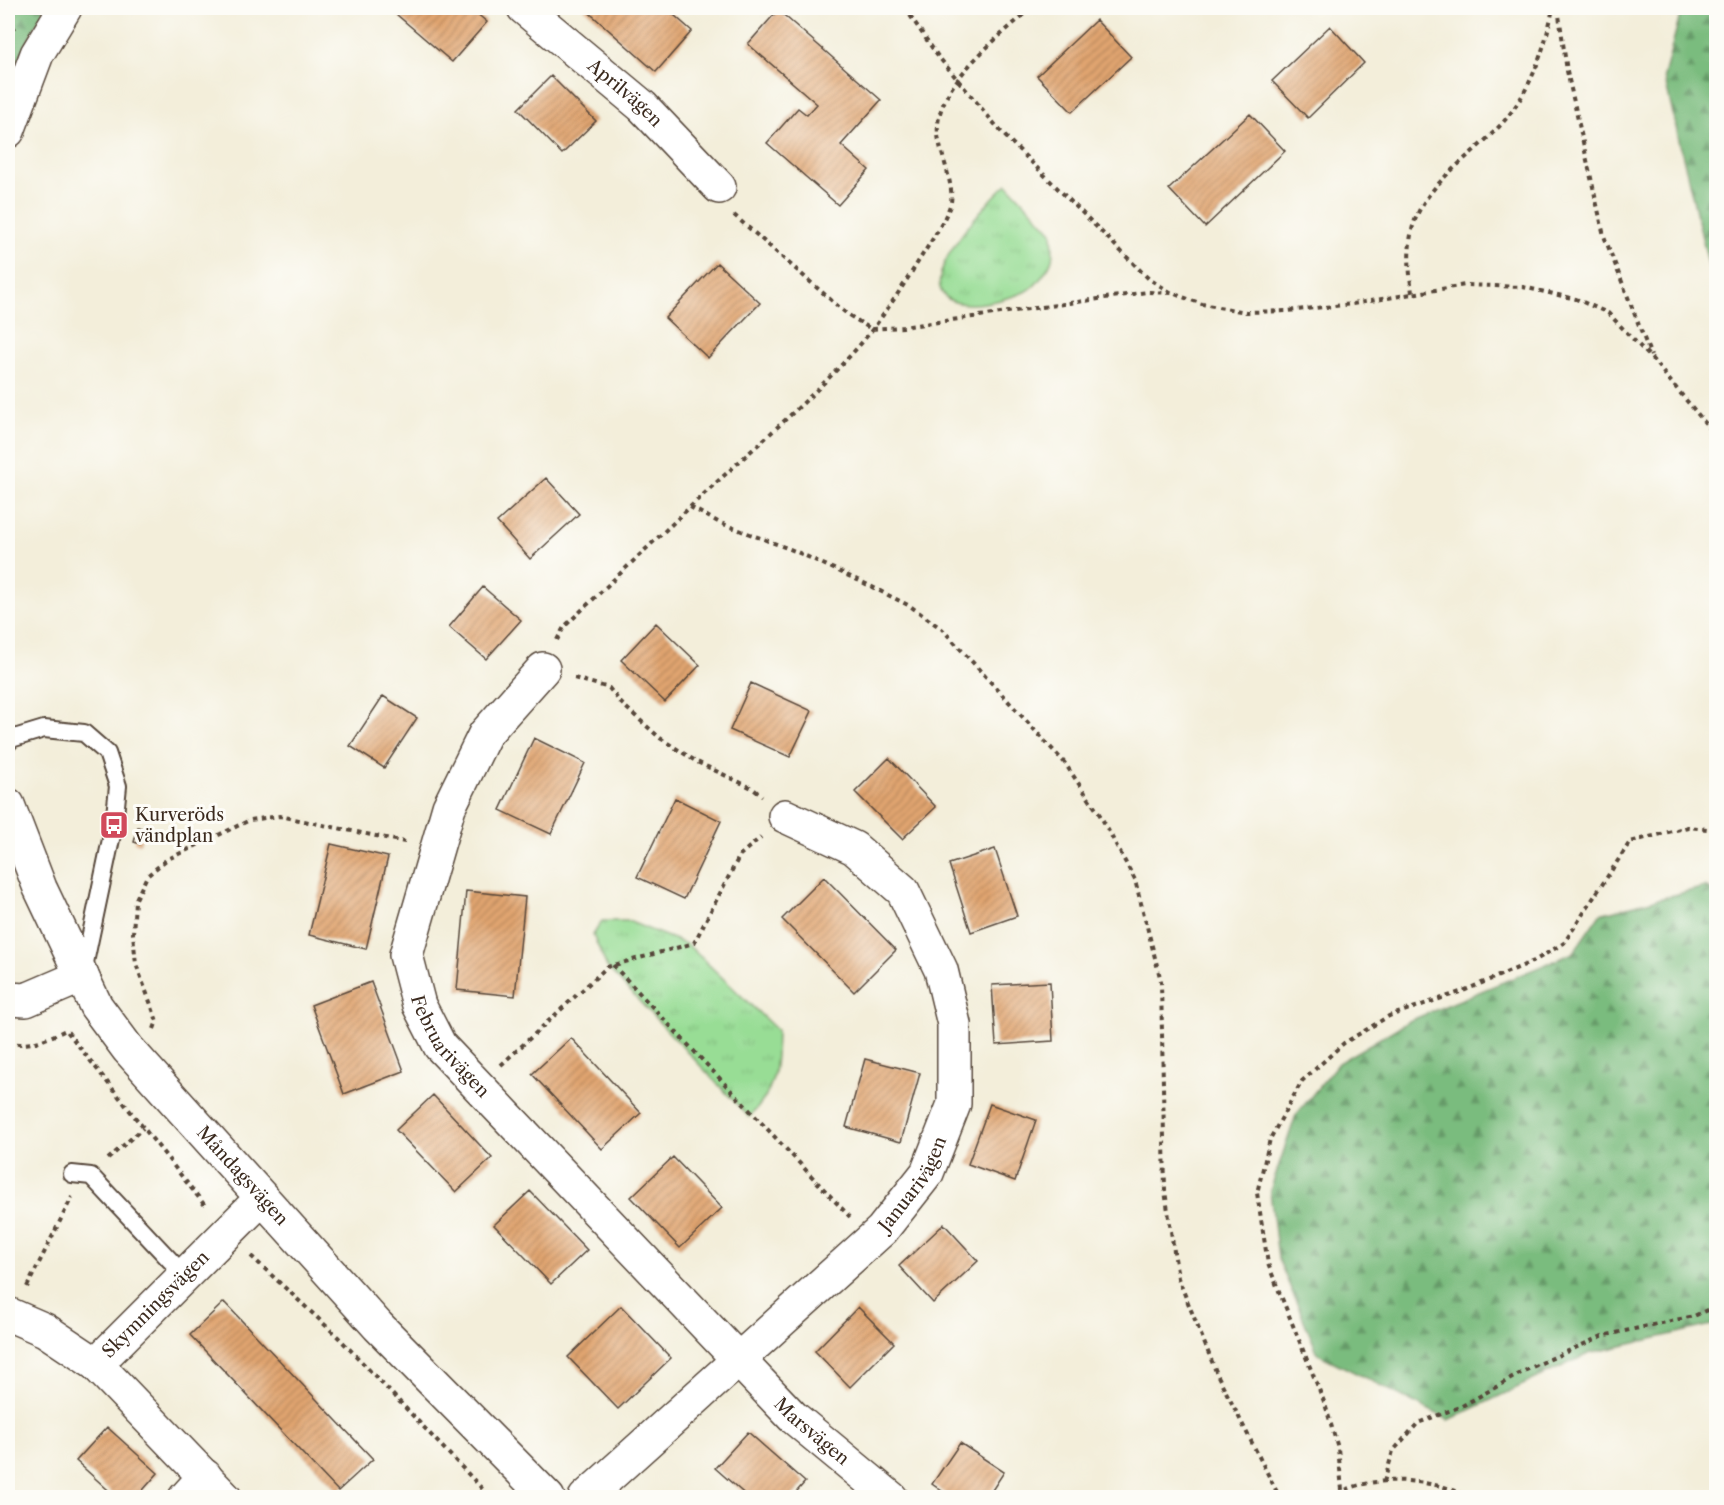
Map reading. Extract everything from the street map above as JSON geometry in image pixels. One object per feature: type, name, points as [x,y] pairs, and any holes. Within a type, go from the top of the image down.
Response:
[{"type":"street","points":[[8,131],[37,54],[65,8]]},
{"type":"street","name":"Aprilvägen","points":[[524,8],[642,106],[719,186]]},
{"type":"street","name":"Februarivägen","points":[[543,669],[485,734],[449,807],[406,955],[419,1005],[440,1046],[736,1359]]},
{"type":"street","name":"Måndagsvägen","points":[[8,805],[40,888],[96,1006],[128,1049],[378,1326],[548,1497]]},
{"type":"street","name":"Januarivägen","points":[[585,1497],[882,1230],[927,1173],[954,1104],[954,1023],[941,970],[903,891],[854,848],[785,816]]},
{"type":"street","points":[[8,999],[26,1000],[82,976]]},
{"type":"street","name":"Skymningsvägen","points":[[10,1315],[45,1330],[96,1364],[262,1198]]},
{"type":"street","name":"Marsvägen","points":[[736,1359],[793,1417],[891,1497]]},
{"type":"street","points":[[96,1364],[205,1490]]},
{"type":"lane","points":[[8,743],[11,739],[44,729],[84,733],[107,753],[118,786],[114,825],[82,976]]},
{"type":"lane","points":[[72,1174],[91,1176],[184,1275]]},
{"type":"path","points":[[905,8],[937,55],[1003,134],[1149,279],[1172,292],[1202,304],[1246,312],[1331,306],[1465,285],[1523,286],[1576,299],[1608,313],[1652,359],[1716,436]]},
{"type":"path","points":[[479,1086],[607,967],[694,943],[740,855],[785,816],[752,788],[698,762],[660,738],[621,703],[609,688],[543,669],[564,627],[818,387],[896,298],[929,244],[951,201],[938,134],[939,110],[957,79],[1031,8]]},
{"type":"path","points":[[1412,293],[1410,243],[1419,211],[1442,180],[1505,120],[1526,91],[1541,57],[1555,8]]},
{"type":"path","points":[[1555,8],[1604,236],[1652,359]]},
{"type":"path","points":[[719,186],[734,216],[847,314],[871,329],[903,327],[1147,292],[1172,292]]},
{"type":"path","points":[[690,507],[718,522],[795,551],[864,583],[910,606],[942,628],[1064,762],[1100,816],[1135,880],[1161,981],[1165,1191],[1178,1278],[1216,1374],[1280,1497]]},
{"type":"path","points":[[98,1071],[153,1031],[157,1021],[136,964],[133,934],[135,901],[147,876],[166,860],[250,820],[280,816],[436,848]]},
{"type":"path","points":[[1342,1490],[1338,1448],[1325,1404],[1268,1264],[1257,1192],[1270,1139],[1302,1081],[1344,1043],[1389,1016],[1463,991],[1534,961],[1564,943],[1630,842],[1688,827],[1716,830]]},
{"type":"path","points":[[614,966],[870,1240]]},
{"type":"path","points":[[10,1315],[74,1194],[143,1128]]},
{"type":"path","points":[[1384,1482],[1393,1451],[1418,1423],[1462,1406],[1530,1368],[1602,1336],[1694,1316],[1716,1306]]},
{"type":"path","points":[[1330,1497],[1342,1490],[1384,1482],[1410,1481],[1450,1486],[1473,1497]]},
{"type":"green space","points":[[8,8],[45,8],[8,78]]},
{"type":"green space","points":[[1682,8],[1716,8],[1716,297],[1664,76]]},
{"type":"green space","points":[[1007,184],[1052,232],[1051,262],[1036,284],[1022,293],[986,303],[961,303],[950,300],[943,294],[940,283],[942,269],[950,252],[974,219]]},
{"type":"green space","points":[[1705,887],[1716,893],[1716,1324],[1588,1354],[1449,1420],[1318,1354],[1278,1258],[1270,1191],[1296,1115],[1338,1063],[1409,1021],[1573,953],[1600,914]]},
{"type":"green space","points":[[602,921],[628,921],[688,945],[777,1030],[775,1066],[770,1087],[749,1117],[607,967],[593,935]]},
{"type":"building","points":[[389,8],[470,8],[487,22],[452,62]]},
{"type":"building","points":[[584,8],[666,8],[692,31],[656,72]]},
{"type":"building","points":[[778,10],[881,100],[841,145],[869,170],[838,205],[767,143],[798,108],[807,115],[817,104],[748,44]]},
{"type":"building","points":[[1096,20],[1131,57],[1072,112],[1037,76]]},
{"type":"building","points":[[1330,26],[1364,63],[1308,118],[1272,81]]},
{"type":"building","points":[[551,76],[596,121],[562,154],[518,109]]},
{"type":"building","points":[[1250,114],[1285,151],[1205,227],[1169,189]]},
{"type":"building","points":[[717,263],[760,303],[708,358],[665,318]]},
{"type":"building","points":[[546,478],[579,514],[530,559],[497,522]]},
{"type":"building","points":[[483,587],[521,620],[486,659],[449,627]]},
{"type":"building","points":[[656,623],[700,665],[665,702],[621,660]]},
{"type":"building","points":[[751,683],[812,711],[790,757],[730,730]]},
{"type":"building","points":[[383,696],[417,718],[384,768],[350,746]]},
{"type":"building","points":[[534,738],[585,763],[551,834],[500,810]]},
{"type":"building","points":[[889,758],[936,807],[902,839],[855,792]]},
{"type":"building","points":[[675,798],[721,821],[684,899],[637,877]]},
{"type":"building","points":[[138,827],[144,829],[140,844],[134,842]]},
{"type":"building","points":[[331,844],[388,857],[366,949],[309,935]]},
{"type":"building","points":[[995,849],[1017,916],[971,932],[949,864]]},
{"type":"building","points":[[824,877],[896,950],[854,992],[782,919]]},
{"type":"building","points":[[466,891],[525,897],[515,996],[457,990]]},
{"type":"building","points":[[371,982],[404,1071],[344,1094],[311,1005]]},
{"type":"building","points":[[1050,982],[1053,1041],[996,1045],[992,985]]},
{"type":"building","points":[[571,1038],[641,1113],[602,1149],[532,1074]]},
{"type":"building","points":[[865,1059],[920,1073],[901,1142],[846,1127]]},
{"type":"building","points":[[433,1095],[492,1158],[456,1192],[396,1130]]},
{"type":"building","points":[[990,1104],[1036,1120],[1015,1181],[968,1164]]},
{"type":"building","points":[[673,1157],[722,1208],[680,1248],[631,1197]]},
{"type":"building","points":[[530,1191],[587,1250],[551,1284],[494,1225]]},
{"type":"building","points":[[944,1224],[978,1261],[933,1303],[899,1266]]},
{"type":"building","points":[[224,1302],[373,1459],[338,1491],[190,1335]]},
{"type":"building","points":[[621,1306],[671,1358],[618,1409],[568,1357]]},
{"type":"building","points":[[858,1307],[894,1343],[850,1387],[815,1351]]},
{"type":"building","points":[[107,1427],[158,1473],[136,1498],[117,1498],[76,1461]]},
{"type":"building","points":[[748,1432],[805,1482],[791,1498],[749,1498],[715,1468]]},
{"type":"building","points":[[960,1443],[1004,1472],[987,1498],[952,1498],[932,1484]]},
{"type":"place","name":"Kurveröds vändplan","points":[[114,825]]}]
